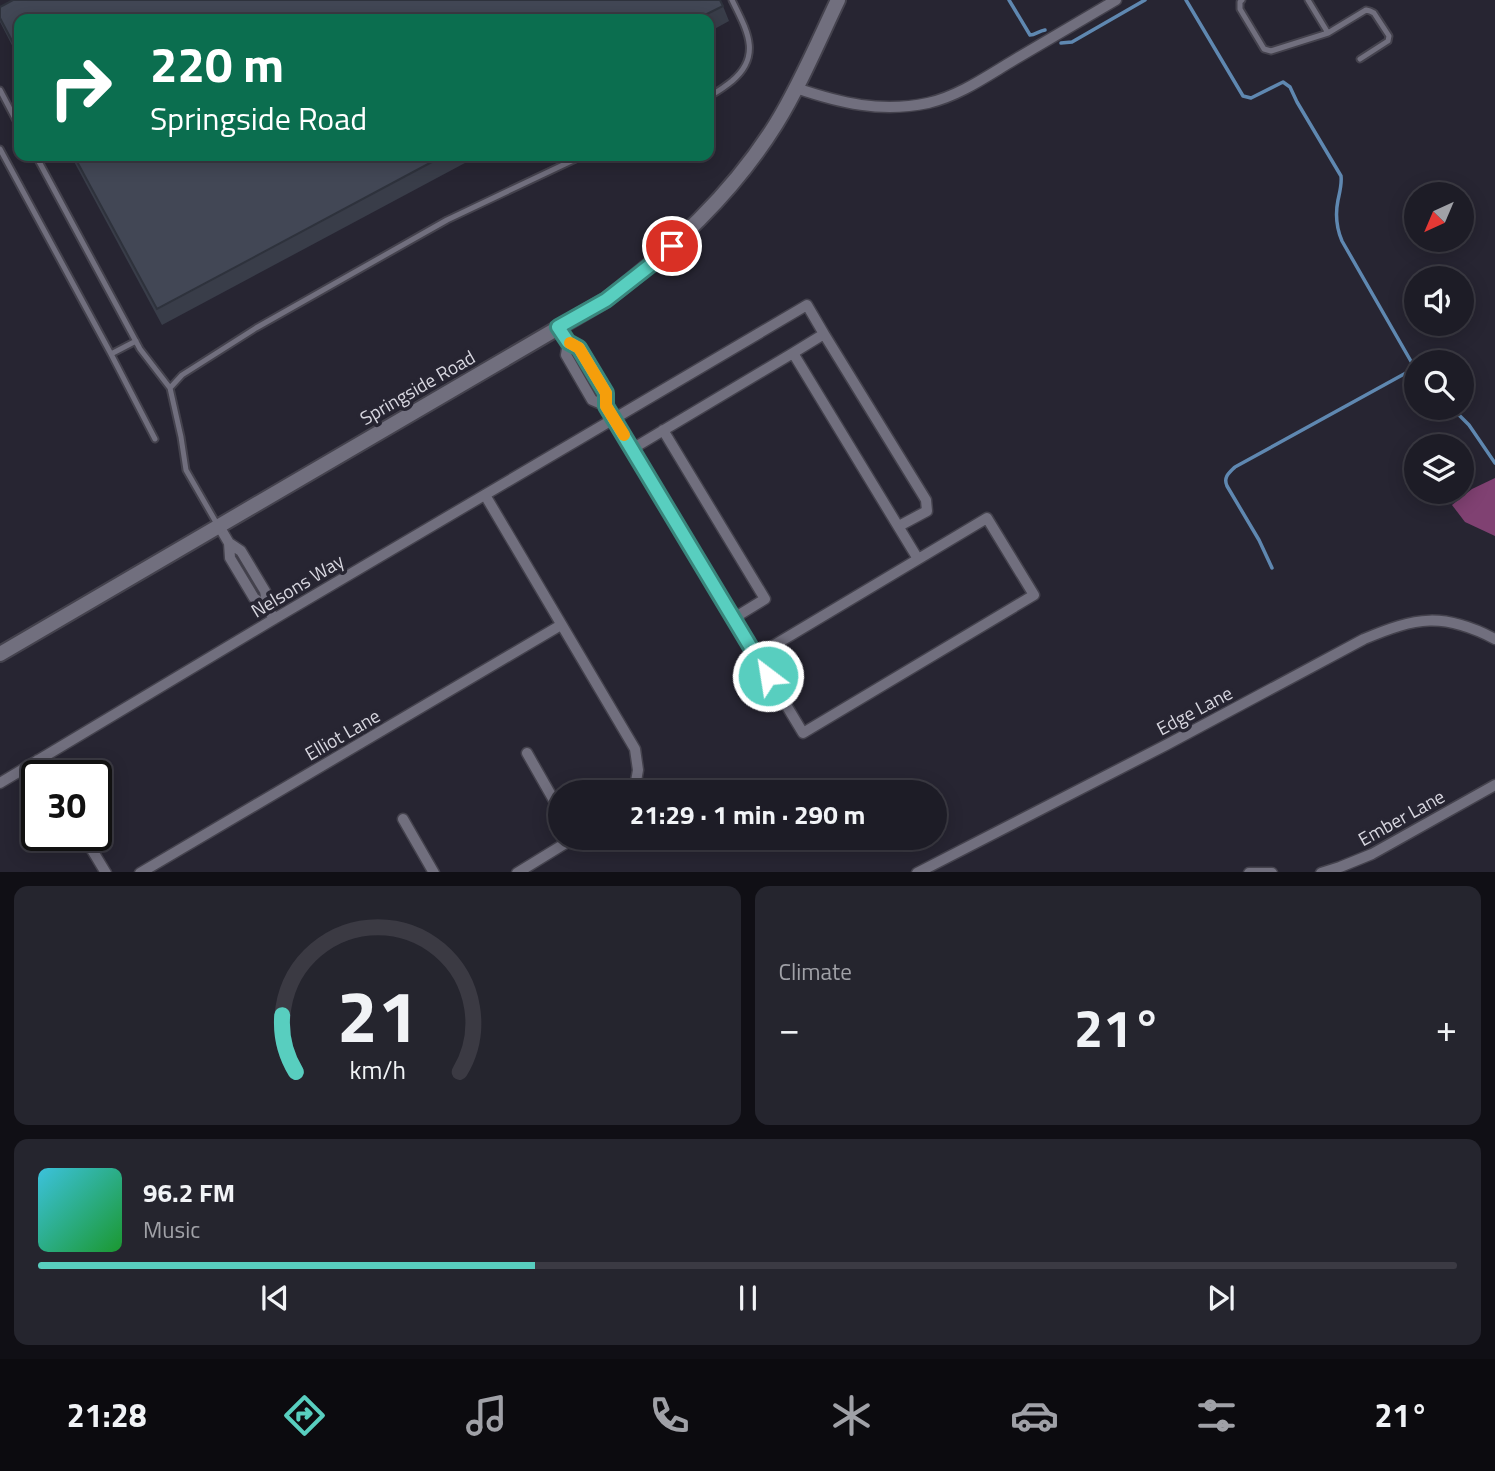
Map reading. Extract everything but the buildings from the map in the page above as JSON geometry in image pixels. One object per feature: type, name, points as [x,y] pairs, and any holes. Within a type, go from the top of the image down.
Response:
[{"type":"main road","name":"Springside Road","points":[[0,654],[606,300],[692,228],[731,186],[775,125],[796,88],[838,0]]},
{"type":"street","points":[[796,88],[859,106],[894,107],[928,103],[977,82],[1116,0]]},
{"type":"street","name":"Nelsons Way","points":[[38,760],[807,305],[824,334]]},
{"type":"street","points":[[558,327],[568,342],[579,348],[606,393],[606,406],[803,733],[1034,595],[988,518],[757,656]]},
{"type":"street","points":[[632,449],[824,334],[926,500],[927,511],[899,526]]},
{"type":"street","points":[[568,342],[566,355],[592,400],[606,406]]},
{"type":"street","points":[[793,353],[918,559]]},
{"type":"street","points":[[663,430],[765,599],[734,618]]},
{"type":"street","points":[[485,495],[635,749],[638,770],[636,780]]},
{"type":"street","points":[[219,526],[229,543],[230,558],[254,598],[268,608],[274,619]]},
{"type":"street","name":"Edge Lane","points":[[919,872],[1157,750],[1364,639],[1388,629],[1432,619],[1464,625],[1495,639]]},
{"type":"street","name":"Elliot Lane","points":[[142,872],[561,625]]},
{"type":"street","points":[[527,753],[548,790]]},
{"type":"street","name":"Nelsons Way","points":[[0,783],[21,770]]},
{"type":"street","name":"Ember Lane","points":[[1324,872],[1372,854],[1495,785]]},
{"type":"street","points":[[403,819],[433,872]]},
{"type":"street","points":[[519,872],[554,850]]},
{"type":"street","points":[[93,851],[105,872]]},
{"type":"lane","points":[[714,94],[740,74],[750,57],[747,32],[732,0]]},
{"type":"lane","points":[[1242,0],[1240,9],[1264,49],[1271,51],[1328,33],[1366,10],[1374,13],[1389,36],[1388,41],[1360,60]]},
{"type":"lane","points":[[1308,0],[1328,33]]},
{"type":"lane","points":[[0,90],[14,117]]},
{"type":"lane","points":[[0,149],[155,439]]},
{"type":"lane","points":[[39,161],[140,349],[170,388],[186,470],[219,526]]},
{"type":"lane","points":[[170,388],[182,375],[256,328],[447,220],[571,161]]},
{"type":"lane","points":[[111,354],[136,341]]},
{"type":"shaded area","points":[[1495,478],[1495,536],[1465,522],[1452,505],[1474,504],[1474,488]]},
{"type":"waterway","points":[[1009,0],[1030,35],[1045,30]]},
{"type":"waterway","points":[[1061,43],[1072,42],[1145,0]]},
{"type":"waterway","points":[[1186,0],[1243,96],[1251,98],[1283,82],[1290,87],[1341,176],[1336,216],[1342,241],[1405,350]]},
{"type":"waterway","points":[[1272,568],[1227,486],[1227,475],[1235,467],[1404,374]]},
{"type":"waterway","points":[[1464,420],[1495,463]]},
{"type":"slow traffic","points":[[570,343],[579,348],[606,393],[606,406],[624,435]]},
{"type":"route","points":[[672,246],[606,300],[558,327],[568,342],[579,348],[606,393],[606,406],[768,676]]}]
